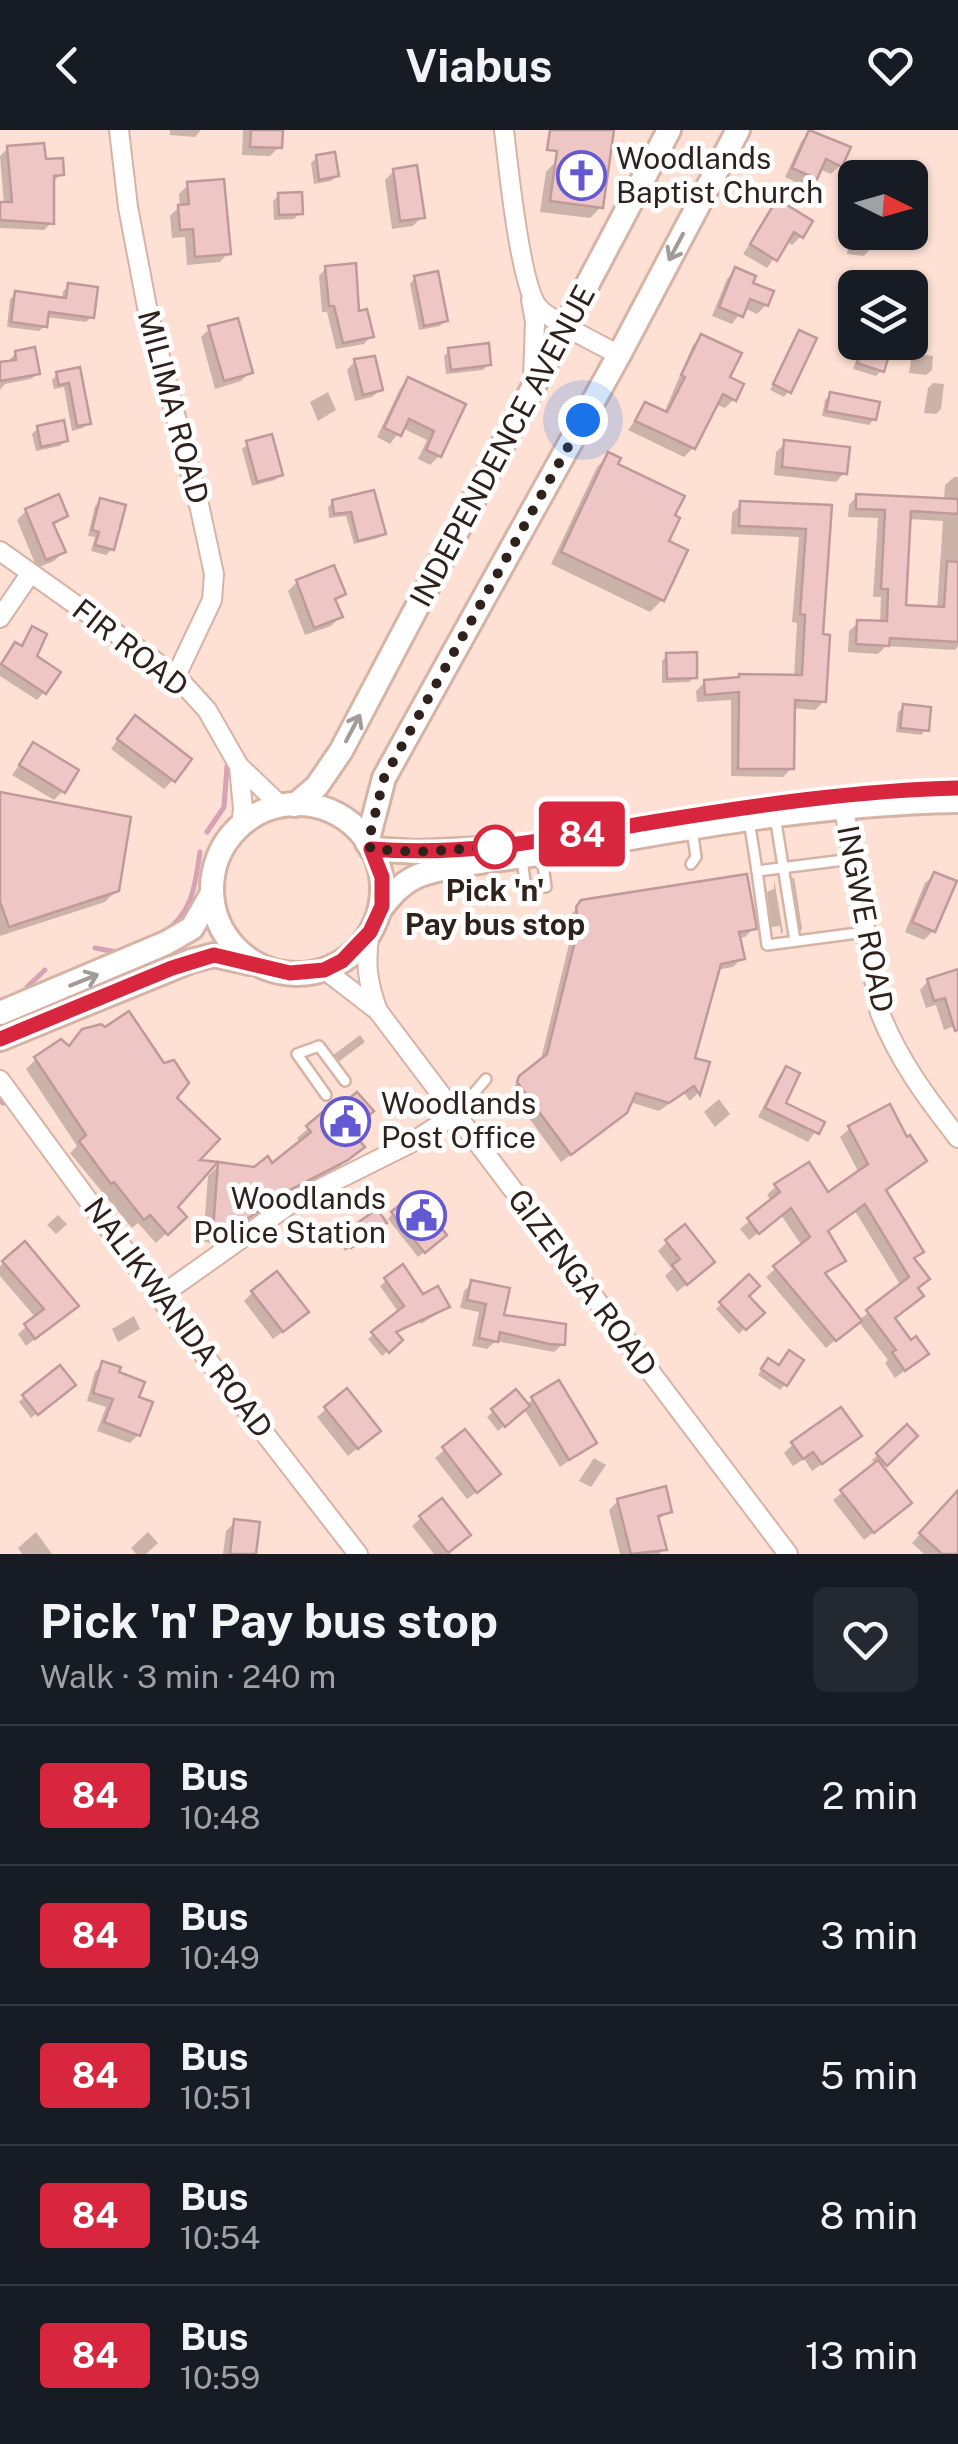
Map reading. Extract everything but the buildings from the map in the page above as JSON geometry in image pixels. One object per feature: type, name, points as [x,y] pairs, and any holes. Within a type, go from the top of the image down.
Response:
[{"type":"main road","name":"INDEPENDENCE AVENUE","points":[[288,806],[317,786],[341,751],[669,130]]},
{"type":"main road","name":"INDEPENDENCE AVENUE","points":[[369,846],[384,778],[619,355],[738,130]]},
{"type":"main road","points":[[0,1039],[214,955],[290,973],[324,970],[358,948],[382,906],[398,888],[419,876],[531,849],[691,822],[958,788]]},
{"type":"main road","points":[[843,803],[958,801]]},
{"type":"main road","points":[[257,965],[220,928],[211,895],[213,869],[223,845],[241,826],[260,814],[288,806],[328,811],[357,830],[369,846],[382,877],[382,906]]},
{"type":"main road","points":[[369,846],[416,852],[531,849]]},
{"type":"main road","points":[[0,1014],[166,943],[192,928],[211,895]]},
{"type":"street","name":"MILIMA ROAD","points":[[119,130],[146,308],[214,574],[212,600],[176,676]]},
{"type":"street","points":[[504,130],[535,322],[531,394]]},
{"type":"street","points":[[529,287],[538,309],[619,355]]},
{"type":"street","name":"FIR ROAD","points":[[0,551],[176,676],[206,710],[239,766],[288,806]]},
{"type":"street","points":[[0,618],[30,574]]},
{"type":"street","name":"FIR ROAD","points":[[239,766],[244,809],[241,826]]},
{"type":"street","name":"INGWE ROAD","points":[[843,803],[880,1014],[914,1080],[958,1138]]},
{"type":"street","name":"GIZENGA ROAD","points":[[370,932],[366,979],[378,1011]]},
{"type":"street","name":"GIZENGA ROAD","points":[[324,970],[378,1011],[788,1554]]},
{"type":"street","name":"NALIKWANDA ROAD","points":[[0,1080],[159,1297],[358,1554]]},
{"type":"street","points":[[159,1297],[292,1202],[410,1144],[456,1114]]},
{"type":"lane","points":[[774,812],[794,941]]},
{"type":"lane","points":[[748,815],[767,945],[865,932]]},
{"type":"lane","points":[[691,822],[696,857],[691,864]]},
{"type":"lane","points":[[531,849],[546,887]]},
{"type":"lane","points":[[526,890],[531,849]]},
{"type":"lane","points":[[757,871],[852,859]]},
{"type":"lane","points":[[326,1095],[298,1054],[319,1046],[345,1081]]},
{"type":"lane","points":[[456,1114],[486,1079]]},
{"type":"waterway","points":[[207,832],[224,807],[227,766]]},
{"type":"waterway","points":[[164,932],[187,907],[200,852]]},
{"type":"waterway","points":[[95,948],[117,952]]},
{"type":"waterway","points":[[27,987],[45,970]]},
{"type":"bus line","name":"84","points":[[0,1039],[172,968],[214,955],[290,973],[324,970],[342,961],[370,932],[382,906],[382,877],[371,849],[470,850],[690,816],[842,797],[958,788]]},
{"type":"place","name":"Woodlands Baptist Church","points":[[581,176]]},
{"type":"place","name":"Pick 'n' Pay bus stop","points":[[495,847]]},
{"type":"place","name":"Woodlands Post Office","points":[[346,1121]]},
{"type":"place","name":"Woodlands Police Station","points":[[421,1216]]},
{"type":"route","points":[[495,847],[416,852],[371,849],[368,843],[384,778],[583,420]]}]
